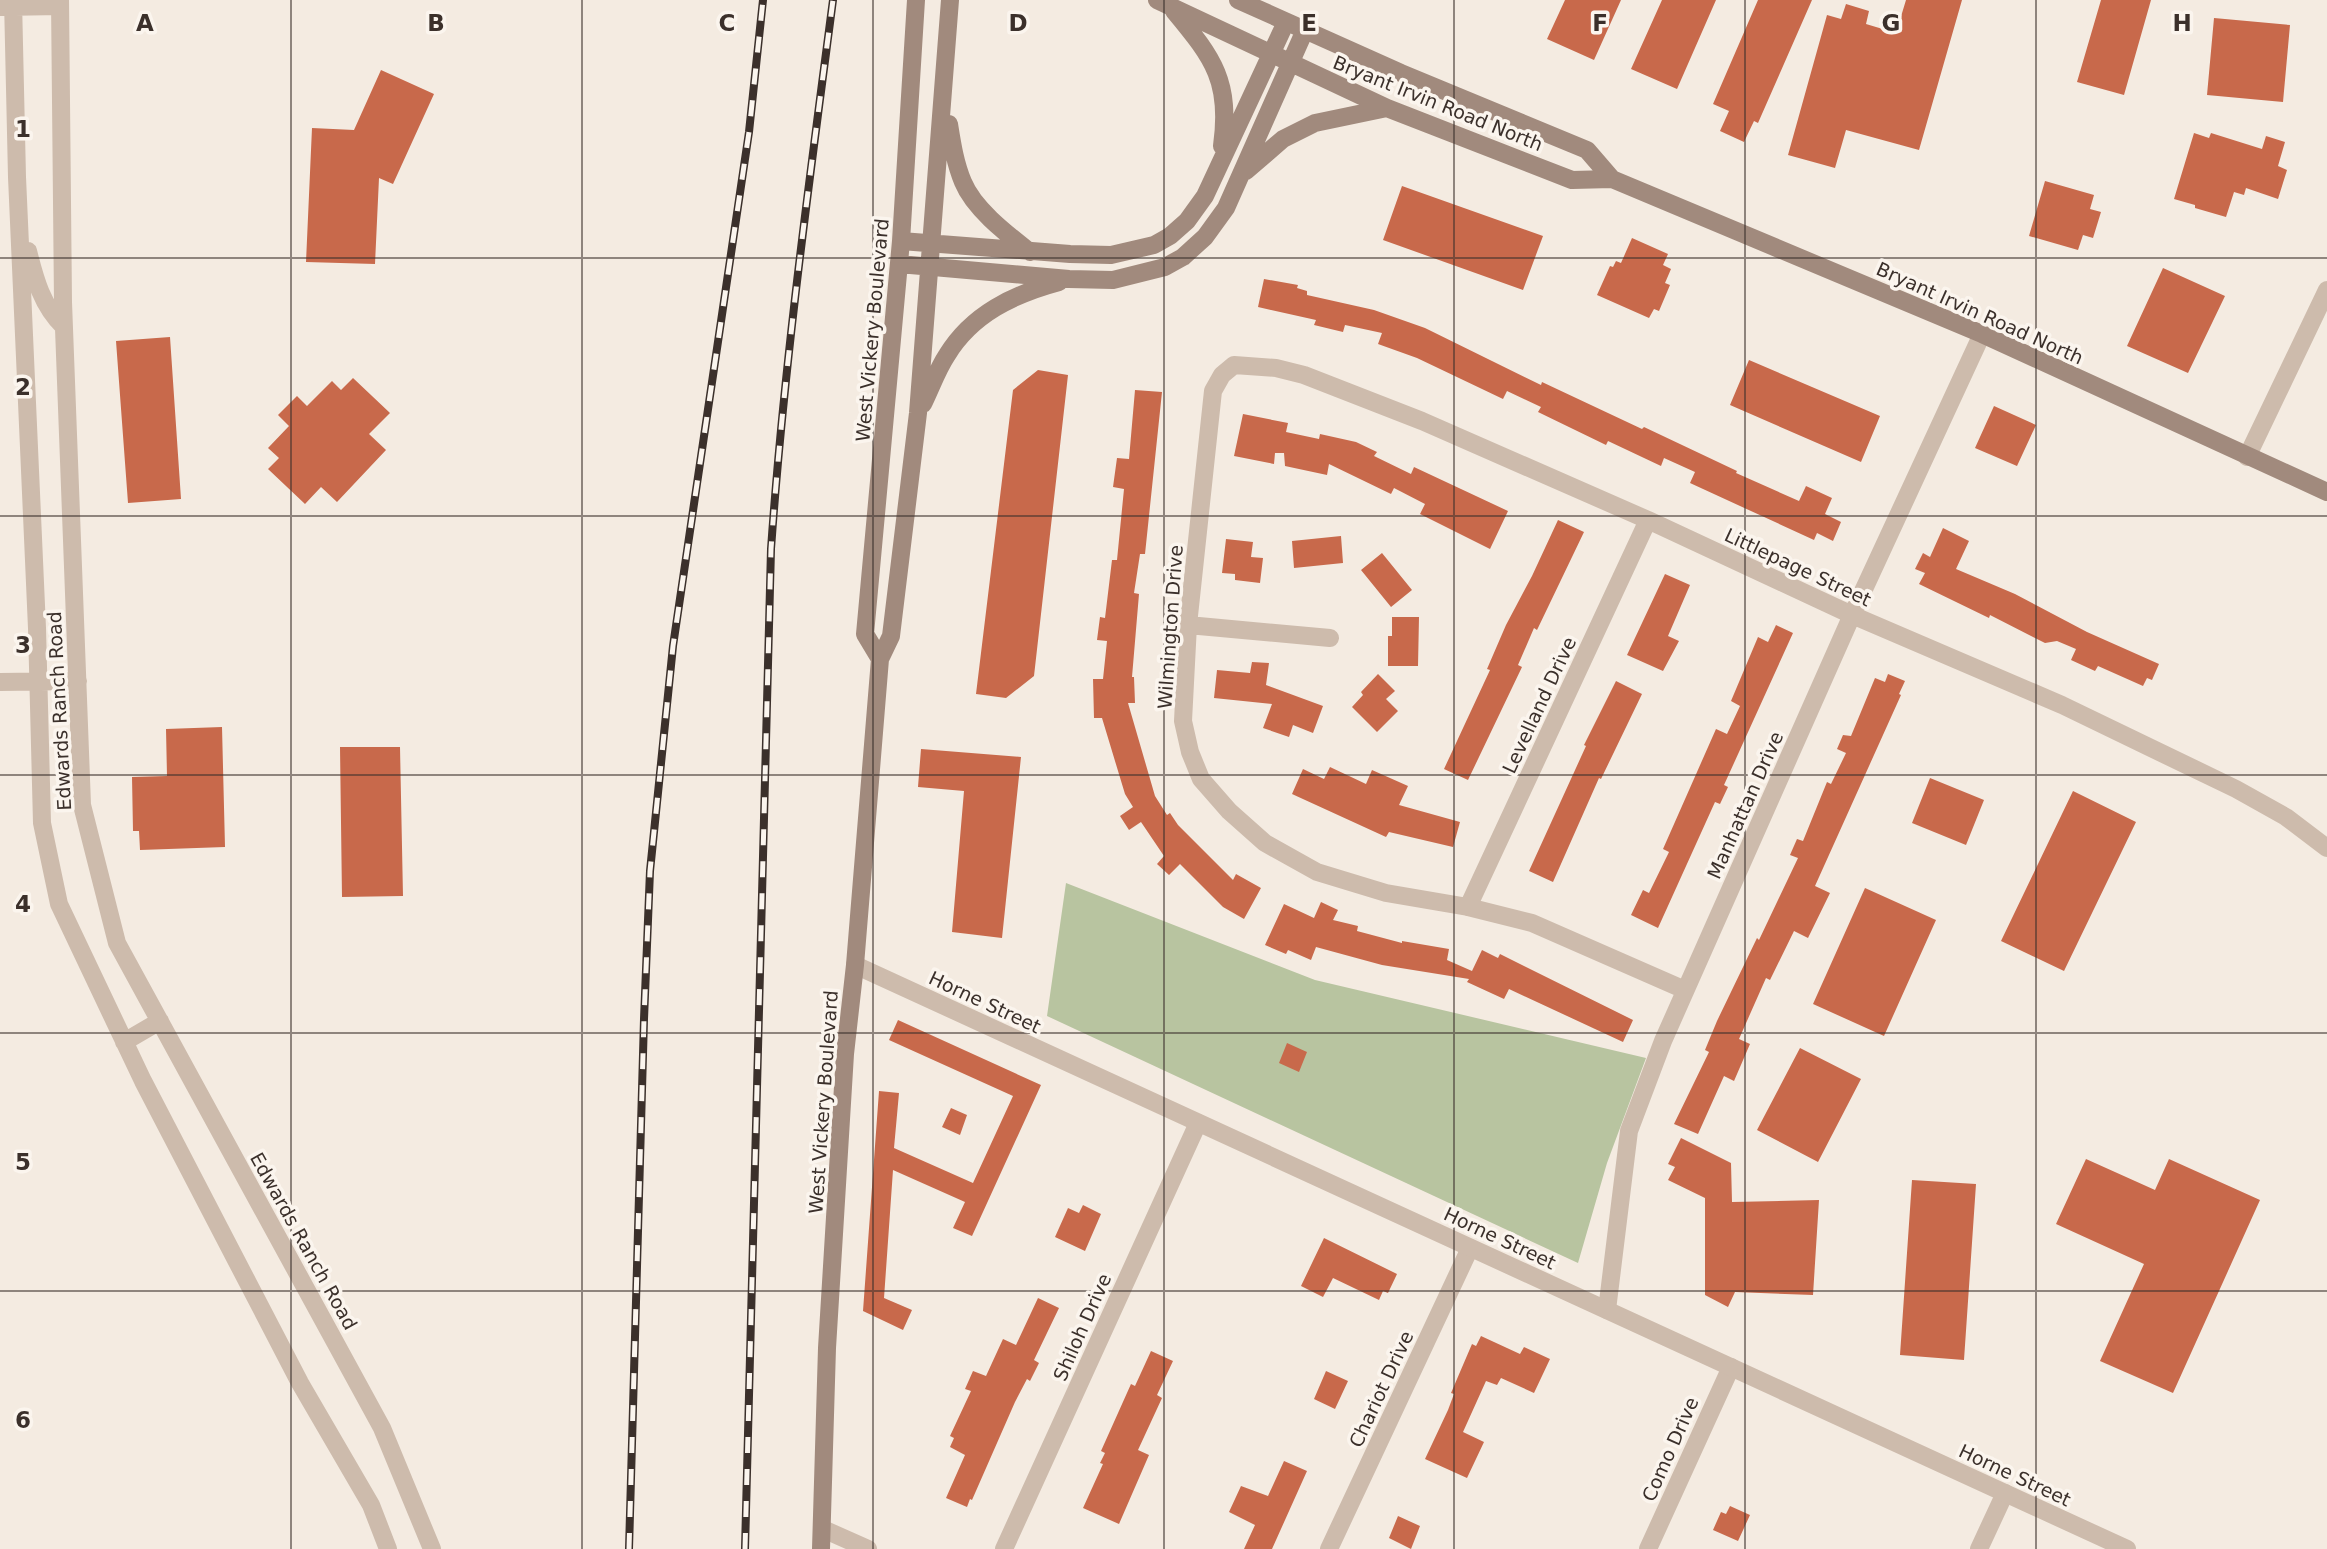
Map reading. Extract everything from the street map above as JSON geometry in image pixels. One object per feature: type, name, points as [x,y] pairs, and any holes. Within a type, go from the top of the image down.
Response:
[{"type":"main road","name":"West Vickery Boulevard","points":[[880,659],[865,634],[901,241],[916,0]]},
{"type":"main road","name":"West Vickery Boulevard","points":[[821,1549],[827,1348],[845,1054],[855,965],[880,659],[891,636],[918,414],[950,0]]},
{"type":"main road","points":[[901,241],[1030,252],[1111,255],[1154,244],[1170,236],[1187,221],[1205,196],[1286,22],[1238,0]]},
{"type":"main road","points":[[1163,3],[1271,54]]},
{"type":"main road","points":[[1163,3],[1210,59],[1223,88],[1226,116],[1221,162]]},
{"type":"main road","name":"Bryant Irvin Road North","points":[[1286,22],[1587,150],[1612,179]]},
{"type":"main road","points":[[948,23],[947,115],[952,147],[964,184],[985,213],[1030,252]]},
{"type":"main road","points":[[899,264],[1069,279],[1113,280],[1165,267],[1183,257],[1205,237],[1226,208],[1305,30]]},
{"type":"main road","name":"Bryant Irvin Road North","points":[[1271,54],[1387,108],[1572,180],[1612,179],[1982,334],[2327,492]]},
{"type":"main road","points":[[1241,175],[1283,139],[1315,123],[1387,108]]},
{"type":"main road","points":[[918,414],[947,354],[971,325],[1003,302],[1069,279]]},
{"type":"street","points":[[9,4],[60,3]]},
{"type":"street","name":"Edwards Ranch Road","points":[[60,3],[64,327],[82,805],[117,943],[382,1428],[432,1549]]},
{"type":"street","name":"Edwards Ranch Road","points":[[9,4],[39,681],[42,823],[59,904],[124,1042],[300,1383],[371,1505],[388,1549]]},
{"type":"street","points":[[19,213],[35,279],[45,305],[64,327]]},
{"type":"street","points":[[2247,457],[2327,290]]},
{"type":"street","name":"Manhattan Drive","points":[[1607,1310],[1629,1131],[1662,1041],[1852,615],[1982,334]]},
{"type":"street","name":"Littlepage Street","points":[[1234,365],[1276,368],[1304,375],[1422,421],[1647,520],[1852,615],[2062,705],[2236,789],[2286,817],[2327,848]]},
{"type":"street","name":"Wilmington Drive","points":[[1234,365],[1222,375],[1213,391],[1188,625],[1183,721],[1190,752],[1201,779],[1229,811],[1265,843],[1317,872],[1386,893],[1532,923],[1685,990]]},
{"type":"street","name":"Levelland Drive","points":[[1468,908],[1647,520]]},
{"type":"street","points":[[1188,625],[1330,638]]},
{"type":"street","points":[[0,682],[78,681]]},
{"type":"street","name":"Horne Street","points":[[855,965],[2127,1549]]},
{"type":"street","points":[[124,1042],[160,1021]]},
{"type":"street","name":"Shiloh Drive","points":[[1004,1549],[1198,1123]]},
{"type":"street","name":"Chariot Drive","points":[[1329,1549],[1470,1248]]},
{"type":"street","name":"Como Drive","points":[[1648,1549],[1731,1367]]},
{"type":"street","points":[[1979,1549],[2005,1493]]},
{"type":"street","points":[[823,1529],[868,1549]]},
{"type":"green space","points":[[1066,883],[1315,980],[1646,1058],[1607,1163],[1578,1263],[1047,1016]]},
{"type":"building","points":[[1565,0],[1621,0],[1594,60],[1547,39]]},
{"type":"building","points":[[1662,0],[1716,0],[1677,89],[1631,69]]},
{"type":"building","points":[[1758,0],[1812,0],[1758,123],[1754,121],[1744,142],[1720,131],[1729,111],[1713,104]]},
{"type":"building","points":[[1906,0],[1962,0],[1919,150],[1846,130],[1835,168],[1788,155],[1827,15],[1841,19],[1846,4],[1869,11],[1866,24],[1896,33]]},
{"type":"building","points":[[2101,0],[2151,0],[2124,95],[2077,82]]},
{"type":"building","points":[[2214,18],[2290,25],[2283,102],[2207,95]]},
{"type":"building","points":[[381,70],[434,94],[393,184],[379,178],[375,264],[306,262],[312,128],[354,130]]},
{"type":"building","points":[[2194,133],[2209,138],[2211,133],[2262,149],[2266,136],[2285,142],[2278,166],[2287,170],[2278,199],[2246,188],[2244,195],[2234,192],[2226,217],[2174,199]]},
{"type":"building","points":[[2045,181],[2094,195],[2090,209],[2101,212],[2093,238],[2083,235],[2078,250],[2029,236]]},
{"type":"building","points":[[1402,186],[1543,236],[1523,290],[1383,240]]},
{"type":"building","points":[[1632,238],[1668,254],[1663,265],[1671,269],[1665,283],[1670,285],[1659,311],[1654,309],[1649,318],[1597,295],[1610,266],[1613,267],[1616,261],[1621,263]]},
{"type":"building","points":[[2163,268],[2225,296],[2188,373],[2127,346]]},
{"type":"building","points":[[1264,279],[1298,285],[1297,288],[1307,291],[1307,295],[1374,310],[1425,328],[1541,385],[1542,382],[1642,429],[1644,427],[1799,501],[1806,486],[1832,498],[1825,514],[1841,522],[1833,541],[1817,533],[1814,540],[1690,483],[1695,472],[1664,458],[1661,466],[1608,441],[1606,445],[1538,412],[1541,407],[1507,391],[1503,399],[1417,358],[1378,344],[1382,333],[1345,325],[1343,332],[1314,325],[1316,320],[1258,307]]},
{"type":"building","points":[[170,337],[181,499],[128,503],[116,341]]},
{"type":"building","points":[[1749,360],[1880,416],[1861,462],[1730,405]]},
{"type":"building","points":[[1038,370],[1068,375],[1034,676],[1006,698],[976,694],[1013,390]]},
{"type":"building","points":[[353,378],[390,413],[369,434],[386,450],[337,502],[321,487],[305,504],[268,469],[279,458],[268,448],[289,426],[278,415],[297,396],[307,406],[332,381],[341,390]]},
{"type":"building","points":[[1135,390],[1162,392],[1145,554],[1140,554],[1134,593],[1139,594],[1132,677],[1135,703],[1128,703],[1155,796],[1167,815],[1170,813],[1178,825],[1233,880],[1236,874],[1261,888],[1244,919],[1223,907],[1180,864],[1169,875],[1157,864],[1164,856],[1141,822],[1129,830],[1120,816],[1133,807],[1125,794],[1102,718],[1094,718],[1093,679],[1103,679],[1107,641],[1097,640],[1100,617],[1105,618],[1112,560],[1117,560],[1124,489],[1113,487],[1117,458],[1129,459]]},
{"type":"building","points":[[1994,406],[2036,425],[2017,466],[1975,448]]},
{"type":"building","points":[[1243,414],[1288,423],[1286,432],[1319,439],[1320,434],[1356,442],[1377,452],[1374,456],[1411,474],[1414,467],[1508,511],[1490,549],[1420,514],[1425,504],[1394,488],[1391,494],[1329,464],[1327,475],[1285,466],[1284,453],[1275,453],[1274,464],[1234,456]]},
{"type":"building","points":[[1558,520],[1584,532],[1537,630],[1534,628],[1518,665],[1522,667],[1468,780],[1444,769],[1490,670],[1487,669],[1506,625]]},
{"type":"building","points":[[1943,528],[1969,541],[1956,569],[2015,594],[2087,632],[2159,664],[2152,680],[2147,678],[2143,686],[2098,666],[2095,671],[2071,660],[2076,649],[2057,641],[2045,643],[1919,584],[1925,573],[1915,569],[1923,553],[1930,557]]},
{"type":"building","points":[[1341,536],[1343,563],[1294,568],[1292,541]]},
{"type":"building","points":[[1226,539],[1253,542],[1251,557],[1263,558],[1260,583],[1235,580],[1235,574],[1222,573]]},
{"type":"building","points":[[1382,553],[1412,590],[1391,607],[1361,570]]},
{"type":"building","points":[[1665,574],[1690,585],[1668,636],[1679,641],[1663,671],[1627,655]]},
{"type":"building","points":[[1392,617],[1419,617],[1418,666],[1388,666],[1388,636],[1392,636]]},
{"type":"building","points":[[1776,625],[1793,633],[1724,785],[1728,787],[1720,804],[1715,802],[1658,928],[1631,915],[1643,890],[1649,893],[1669,852],[1663,849],[1716,729],[1727,734],[1740,706],[1731,701],[1758,637],[1768,642]]},
{"type":"building","points":[[1252,662],[1269,663],[1266,685],[1323,706],[1313,733],[1293,725],[1289,737],[1263,728],[1272,704],[1214,698],[1217,670],[1250,673]]},
{"type":"building","points":[[1378,674],[1395,691],[1386,699],[1398,711],[1377,732],[1352,707],[1363,695],[1361,692]]},
{"type":"building","points":[[1888,674],[1905,681],[1815,886],[1830,893],[1808,938],[1794,931],[1770,980],[1766,978],[1739,1039],[1750,1044],[1734,1081],[1724,1076],[1698,1134],[1674,1124],[1709,1052],[1705,1050],[1717,1021],[1798,858],[1790,855],[1797,839],[1803,841],[1827,782],[1831,784],[1846,753],[1837,749],[1843,735],[1851,736],[1875,678],[1885,682]]},
{"type":"building","points":[[1616,681],[1642,694],[1601,779],[1599,778],[1553,882],[1529,871],[1586,746],[1584,745]]},
{"type":"building","points":[[222,727],[225,847],[140,850],[139,831],[133,831],[132,777],[167,776],[166,729]]},
{"type":"building","points":[[340,747],[400,747],[403,896],[342,897]]},
{"type":"building","points":[[921,749],[1021,757],[1002,938],[952,932],[964,791],[918,787]]},
{"type":"building","points":[[1330,767],[1366,784],[1372,770],[1408,786],[1399,805],[1460,822],[1453,847],[1389,832],[1386,837],[1292,794],[1303,769],[1324,779]]},
{"type":"building","points":[[1930,778],[1984,800],[1966,845],[1912,823]]},
{"type":"building","points":[[2073,791],[2136,822],[2064,971],[2001,941]]},
{"type":"building","points":[[1865,888],[1936,920],[1884,1036],[1813,1004]]},
{"type":"building","points":[[1321,902],[1338,910],[1333,920],[1358,926],[1357,931],[1402,943],[1449,949],[1447,960],[1472,971],[1482,950],[1498,958],[1500,954],[1633,1020],[1623,1042],[1509,989],[1504,999],[1467,982],[1469,979],[1382,965],[1316,947],[1311,960],[1288,950],[1286,954],[1265,945],[1284,904],[1314,918]]},
{"type":"building","points":[[898,1020],[1041,1085],[972,1236],[953,1228],[965,1202],[893,1170],[884,1298],[912,1310],[903,1330],[863,1311],[879,1091],[899,1093],[894,1148],[973,1183],[1013,1096],[889,1040]]},
{"type":"building","points":[[1287,1043],[1307,1052],[1299,1072],[1279,1063]]},
{"type":"building","points":[[1800,1048],[1861,1079],[1818,1162],[1757,1130]]},
{"type":"building","points":[[951,1108],[967,1115],[960,1135],[942,1127]]},
{"type":"building","points":[[1681,1138],[1731,1163],[1732,1202],[1819,1200],[1813,1295],[1735,1292],[1728,1307],[1705,1295],[1705,1198],[1668,1180],[1675,1167],[1668,1164]]},
{"type":"building","points":[[2086,1159],[2155,1190],[2169,1159],[2260,1200],[2173,1393],[2100,1361],[2144,1264],[2056,1224]]},
{"type":"building","points":[[1912,1180],[1976,1184],[1964,1360],[1900,1355]]},
{"type":"building","points":[[1083,1205],[1101,1214],[1085,1251],[1055,1237],[1068,1208],[1079,1213]]},
{"type":"building","points":[[1324,1238],[1397,1274],[1388,1293],[1383,1291],[1379,1300],[1333,1278],[1323,1297],[1301,1286]]},
{"type":"building","points":[[1038,1298],[1059,1308],[1034,1360],[1039,1363],[1015,1402],[967,1507],[946,1498],[965,1455],[950,1447],[954,1438],[950,1436],[971,1391],[965,1389],[973,1371],[986,1376],[1003,1339],[1016,1345]]},
{"type":"building","points":[[1481,1336],[1520,1354],[1524,1347],[1550,1359],[1534,1393],[1501,1378],[1497,1385],[1486,1381],[1463,1432],[1484,1442],[1467,1478],[1425,1459],[1448,1410],[1454,1394],[1451,1393],[1472,1344],[1476,1346]]},
{"type":"building","points":[[1151,1351],[1173,1361],[1157,1395],[1162,1398],[1138,1450],[1149,1455],[1119,1524],[1083,1508],[1103,1464],[1100,1463],[1105,1453],[1101,1451],[1131,1384],[1135,1386]]},
{"type":"building","points":[[1326,1371],[1348,1381],[1335,1409],[1314,1399]]},
{"type":"building","points":[[1284,1461],[1307,1471],[1272,1549],[1244,1549],[1255,1525],[1229,1512],[1241,1486],[1268,1496]]},
{"type":"building","points":[[1730,1506],[1750,1515],[1738,1541],[1713,1530],[1721,1512],[1726,1514]]},
{"type":"building","points":[[1398,1516],[1420,1526],[1411,1549],[1389,1538]]},
{"type":"railway","points":[[629,1549],[650,871],[673,646],[749,132],[763,0]]},
{"type":"railway","points":[[745,1549],[771,549],[790,343],[833,0]]}]
